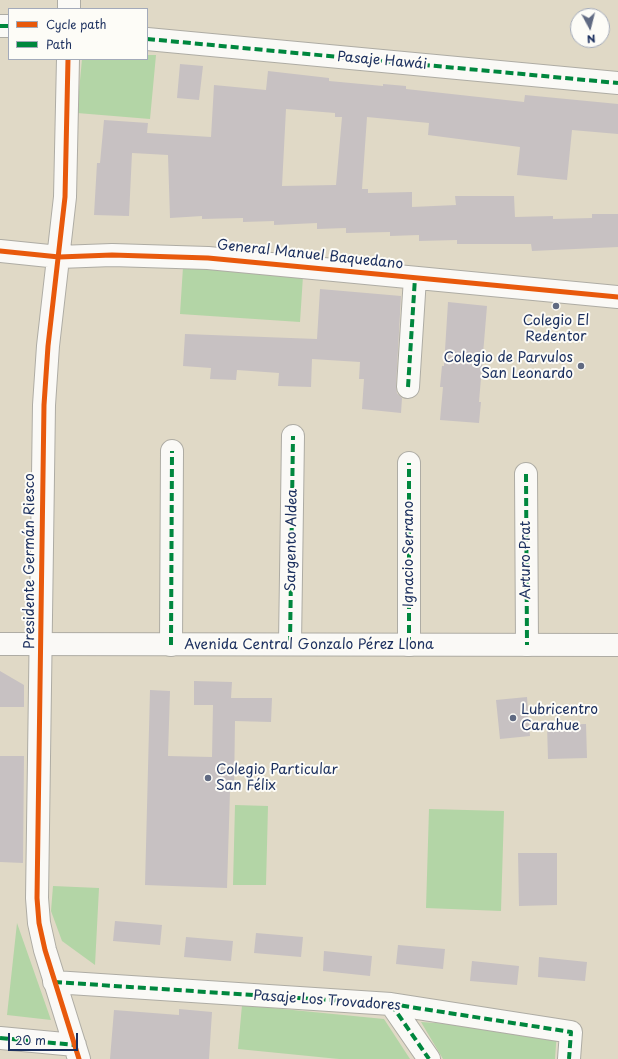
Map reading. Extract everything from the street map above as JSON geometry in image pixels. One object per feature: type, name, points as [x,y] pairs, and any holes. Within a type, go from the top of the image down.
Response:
[{"type":"street","name":"Pasaje Hawái","points":[[148,39],[618,83]]},
{"type":"street","name":"Presidente Germán Riesco","points":[[68,60],[65,198],[48,346],[44,405],[37,898],[45,950],[77,1052]]},
{"type":"street","name":"General Manuel Baquedano","points":[[0,251],[59,257],[112,255],[178,256],[618,297]]},
{"type":"street","points":[[408,387],[415,278]]},
{"type":"street","name":"Sargento Aldea","points":[[290,644],[293,436]]},
{"type":"street","points":[[171,645],[172,451]]},
{"type":"street","name":"Ignacio Serrano","points":[[408,645],[409,463]]},
{"type":"street","name":"Arturo Prat","points":[[526,474],[527,645]]},
{"type":"street","name":"Avenida Central Gonzalo Pérez Llona","points":[[0,644],[618,645]]},
{"type":"street","name":"Pasaje Los Trovadores","points":[[54,982],[391,1004],[571,1032],[569,1059]]},
{"type":"street","points":[[391,1004],[429,1059]]},
{"type":"street","points":[[0,1038],[77,1052]]},
{"type":"green space","points":[[148,55],[156,55],[150,119],[77,113],[82,60],[148,60]]},
{"type":"green space","points":[[183,267],[303,276],[300,322],[180,314]]},
{"type":"green space","points":[[235,805],[268,806],[266,885],[233,885]]},
{"type":"green space","points":[[429,809],[504,811],[501,911],[426,908]]},
{"type":"green space","points":[[53,886],[99,888],[95,965],[62,941],[51,911]]},
{"type":"green space","points":[[17,923],[51,1020],[7,1015]]},
{"type":"green space","points":[[242,1005],[384,1019],[410,1059],[339,1059],[238,1049]]},
{"type":"green space","points":[[421,1022],[557,1031],[555,1059],[443,1059]]},
{"type":"building","points":[[180,64],[203,66],[199,100],[177,98]]},
{"type":"building","points":[[268,71],[329,78],[329,81],[383,86],[383,84],[406,86],[406,89],[524,102],[525,95],[618,104],[618,134],[572,130],[567,180],[517,175],[520,147],[428,135],[429,123],[367,117],[362,189],[368,189],[368,193],[412,192],[412,207],[456,205],[455,196],[514,196],[515,217],[553,216],[553,219],[592,218],[592,214],[618,214],[618,247],[532,251],[531,244],[457,244],[457,240],[419,241],[419,235],[390,236],[390,232],[346,233],[346,228],[317,229],[317,223],[274,225],[274,221],[243,222],[243,218],[202,219],[202,216],[170,218],[168,155],[132,153],[129,216],[94,215],[97,163],[100,163],[104,120],[148,123],[147,133],[211,137],[214,85],[266,90]],"holes":[[[286,109],[335,113],[335,117],[342,117],[336,185],[282,186]]]},
{"type":"building","points":[[320,289],[401,296],[396,386],[397,393],[402,398],[401,413],[362,409],[364,379],[359,379],[360,362],[312,359],[311,387],[278,386],[279,373],[237,370],[236,380],[210,379],[211,368],[183,366],[185,334],[317,339]]},
{"type":"building","points":[[448,302],[487,306],[479,402],[481,402],[479,423],[440,420],[443,387],[440,387],[442,366],[444,366]]},
{"type":"building","points":[[0,671],[24,685],[24,707],[0,707]]},
{"type":"building","points":[[194,681],[232,682],[231,698],[272,698],[271,722],[235,721],[234,791],[230,791],[227,888],[145,885],[150,690],[170,691],[168,756],[212,757],[213,705],[194,705]]},
{"type":"building","name":"Lubricentro Carahue","points":[[527,697],[530,736],[500,739],[496,700]]},
{"type":"building","points":[[586,724],[587,758],[548,759],[547,725]]},
{"type":"building","points":[[0,756],[24,756],[23,863],[0,862]]},
{"type":"building","points":[[518,853],[557,853],[557,905],[519,906]]},
{"type":"building","points":[[115,921],[162,925],[160,945],[113,941]]},
{"type":"building","points":[[256,933],[303,937],[301,957],[254,953]]},
{"type":"building","points":[[186,937],[233,941],[231,961],[184,957]]},
{"type":"building","points":[[398,945],[445,949],[443,969],[396,964]]},
{"type":"building","points":[[324,951],[372,956],[370,976],[323,971]]},
{"type":"building","points":[[539,957],[587,962],[585,981],[538,977]]},
{"type":"building","points":[[472,961],[519,966],[517,985],[470,981]]},
{"type":"building","points":[[179,1009],[212,1012],[209,1059],[110,1059],[114,1010],[179,1015]]},
{"type":"marked path","points":[[0,26],[8,26]]},
{"type":"marked path","points":[[148,39],[618,83]]},
{"type":"marked path","points":[[408,387],[415,278]]},
{"type":"marked path","points":[[290,644],[293,436]]},
{"type":"marked path","points":[[171,645],[172,451]]},
{"type":"marked path","points":[[409,463],[409,645]]},
{"type":"marked path","points":[[526,474],[527,645]]},
{"type":"marked path","points":[[54,982],[391,1004],[571,1032],[569,1059]]},
{"type":"marked path","points":[[391,1004],[429,1059]]},
{"type":"marked path","points":[[0,1038],[75,1045]]},
{"type":"cycle path","points":[[68,60],[65,197],[48,346],[44,405],[37,898],[39,923],[45,950],[79,1059]]},
{"type":"cycle path","points":[[0,251],[59,257],[112,255],[208,258],[618,297]]},
{"type":"place","name":"Colegio El Redentor","points":[[556,306]]},
{"type":"place","name":"Colegio de Parvulos San Leonardo","points":[[581,366]]},
{"type":"place","name":"Lubricentro Carahue","points":[[513,718]]},
{"type":"place","name":"Colegio Particular San Félix","points":[[208,778]]}]
